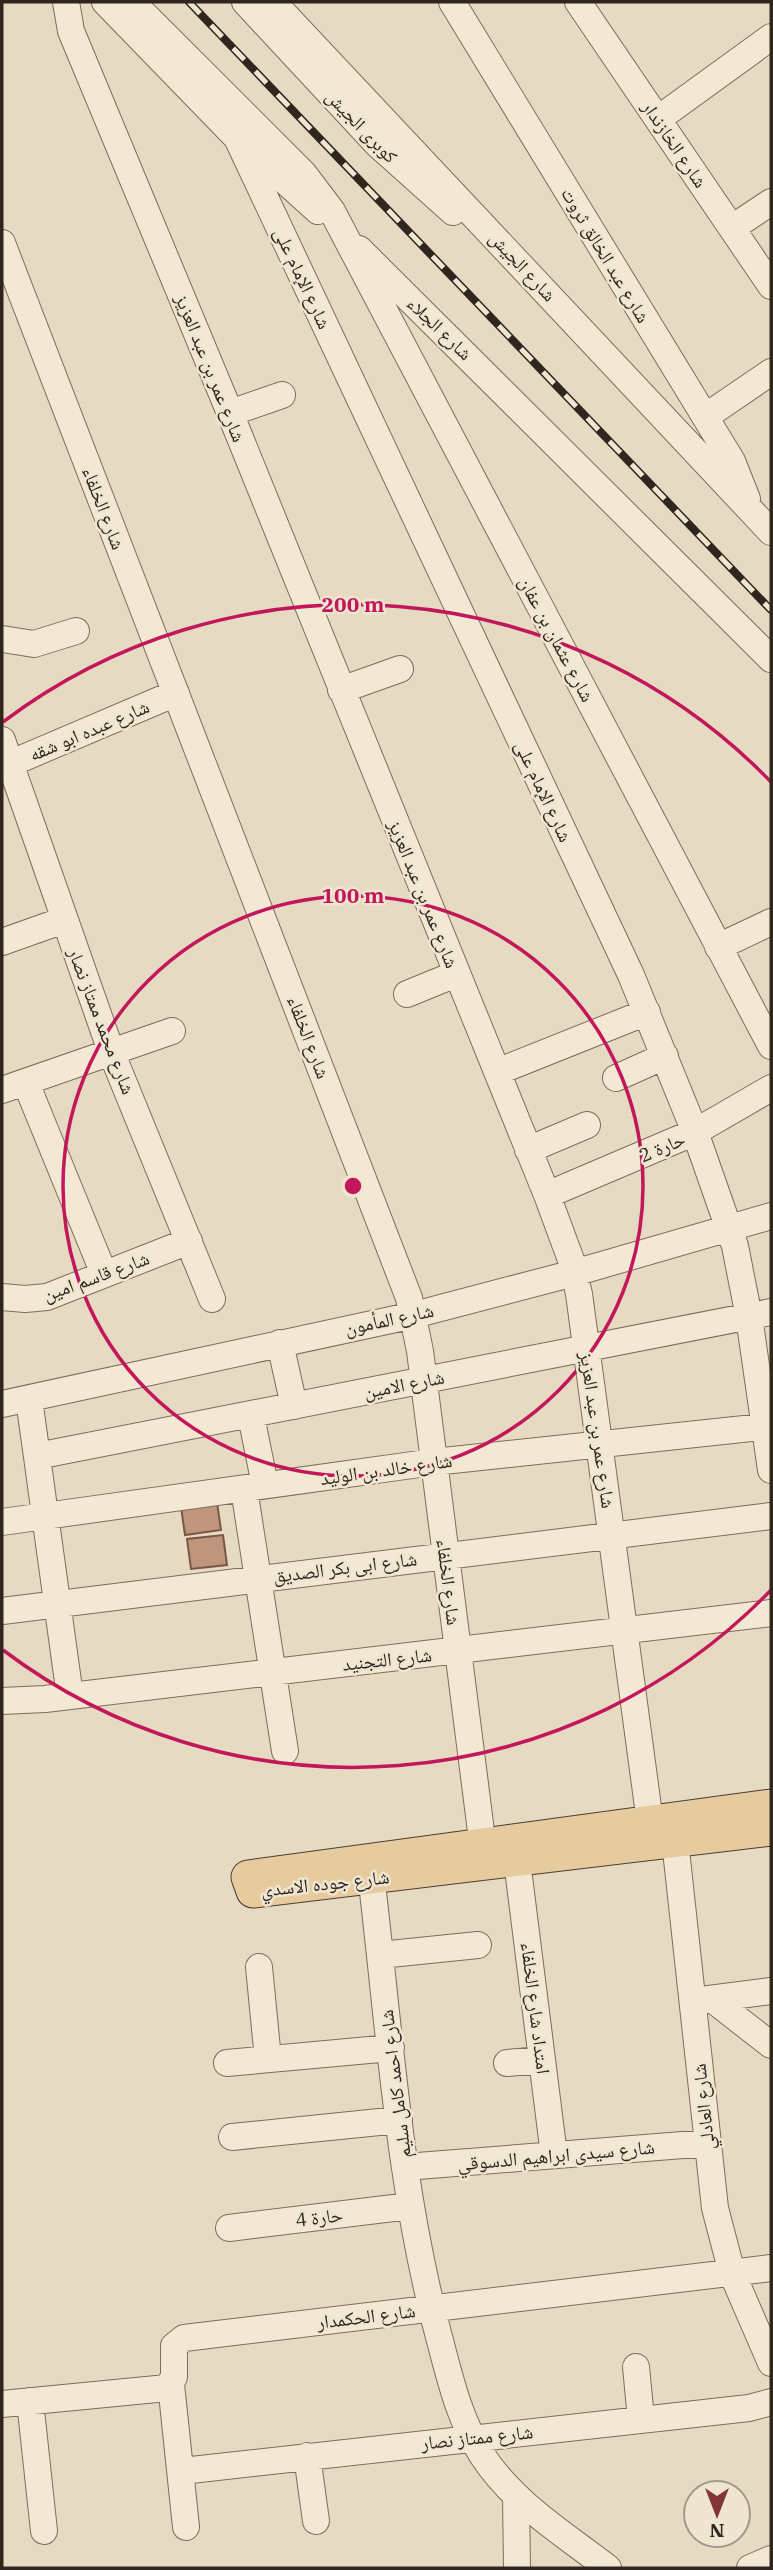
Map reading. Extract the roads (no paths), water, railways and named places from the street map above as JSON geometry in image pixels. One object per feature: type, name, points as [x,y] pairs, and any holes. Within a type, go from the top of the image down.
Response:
[{"type":"main road","name":"شارع جوده الاسدي","points":[[370,1869],[495,1857],[662,1831],[771,1806]]},
{"type":"main road","name":"شارع جوده الاسدي","points":[[662,1831],[771,1829]]},
{"type":"street","name":"شارع عمر بن عبد العزيز","points":[[66,2],[71,31],[230,413],[547,1195],[574,1273],[625,1631],[662,1831]]},
{"type":"street","name":"شارع الجلاء","points":[[105,2],[237,138],[341,232],[449,336],[771,659]]},
{"type":"street","name":"شارع عثمان بن عفان","points":[[133,2],[319,191],[413,364],[771,1046]]},
{"type":"street","name":"كوبرى الجيش","points":[[245,2],[377,144],[442,205],[492,233]]},
{"type":"street","name":"شارع الجيش","points":[[273,2],[771,532]]},
{"type":"street","name":"شارع عبد الخالق ثروت","points":[[452,2],[732,461],[751,512]]},
{"type":"street","name":"شارع الخازندار","points":[[586,4],[658,119],[771,286]]},
{"type":"street","points":[[658,119],[771,37]]},
{"type":"street","name":"شارع الإمام على","points":[[237,138],[647,1012],[695,1132],[760,1314],[771,1469]]},
{"type":"street","points":[[732,228],[771,202]]},
{"type":"street","name":"شارع الخلفاء","points":[[2,243],[404,1281],[414,1315],[458,1651],[495,1857]]},
{"type":"street","points":[[413,364],[449,336]]},
{"type":"street","points":[[705,417],[771,372]]},
{"type":"street","points":[[230,413],[282,395]]},
{"type":"street","points":[[2,639],[34,644],[76,631]]},
{"type":"street","points":[[341,690],[400,669]]},
{"type":"street","name":"شارع عبده ابو شقه","points":[[4,757],[176,693]]},
{"type":"street","name":"شارع محمد ممتاز نصار","points":[[4,757],[112,1054],[212,1298]]},
{"type":"street","points":[[2,942],[64,920]]},
{"type":"street","points":[[718,947],[771,922]]},
{"type":"street","points":[[407,994],[456,974]]},
{"type":"street","points":[[496,1072],[647,1012]]},
{"type":"street","points":[[104,1274],[14,1086],[172,1031]]},
{"type":"street","points":[[616,1077],[664,1056]]},
{"type":"street","name":"حارة 2","points":[[547,1195],[695,1132],[771,1088]]},
{"type":"street","points":[[528,1150],[587,1125]]},
{"type":"street","name":"شارع المأمون","points":[[2,1404],[414,1315],[574,1273],[771,1216]]},
{"type":"street","name":"شارع قاسم امين","points":[[2,1297],[47,1297],[189,1241]]},
{"type":"street","name":"شارع الامين","points":[[37,1456],[760,1314]]},
{"type":"street","points":[[280,1343],[294,1406]]},
{"type":"street","points":[[29,1399],[70,1696]]},
{"type":"street","points":[[251,1416],[258,1577],[285,1751]]},
{"type":"street","name":"شارع خالد بن الوليد","points":[[2,1522],[434,1462],[768,1427]]},
{"type":"street","name":"شارع ابى بكر الصديق","points":[[2,1611],[258,1577],[771,1516]]},
{"type":"street","name":"شارع التجنيد","points":[[2,1702],[771,1613]]},
{"type":"street","name":"شارع العادلي","points":[[662,1831],[702,2000],[708,2143],[715,2208],[732,2273],[771,2363]]},
{"type":"street","name":"امتداد شارع الخلفاء","points":[[495,1857],[542,2060],[554,2155]]},
{"type":"street","name":"شارع احمد كامل سليم","points":[[370,1869],[410,2206],[431,2309],[456,2401],[471,2437],[484,2458],[516,2496],[608,2568]]},
{"type":"street","points":[[380,1955],[478,1945]]},
{"type":"street","points":[[260,1967],[268,2059]]},
{"type":"street","points":[[702,2000],[771,1991]]},
{"type":"street","points":[[702,2000],[771,2045]]},
{"type":"street","points":[[227,2063],[391,2048]]},
{"type":"street","points":[[507,2063],[542,2060]]},
{"type":"street","points":[[232,2137],[399,2120]]},
{"type":"street","name":"شارع سيدى ابراهيم الدسوقي","points":[[405,2167],[708,2143]]},
{"type":"street","name":"حارة 4","points":[[229,2228],[410,2206]]},
{"type":"street","name":"شارع الحكمدار","points":[[186,2526],[172,2384],[174,2346],[184,2338],[771,2268]]},
{"type":"street","points":[[636,2367],[641,2419]]},
{"type":"street","points":[[2,2403],[162,2389],[172,2384]]},
{"type":"street","points":[[30,2401],[44,2531]]},
{"type":"street","name":"شارع ممتاز نصار","points":[[182,2470],[748,2408],[771,2402]]},
{"type":"street","points":[[307,2456],[316,2521]]},
{"type":"street","points":[[516,2496],[517,2568]]},
{"type":"street","points":[[750,2568],[771,2559]]},
{"type":"railway","points":[[189,2],[771,610]]}]
